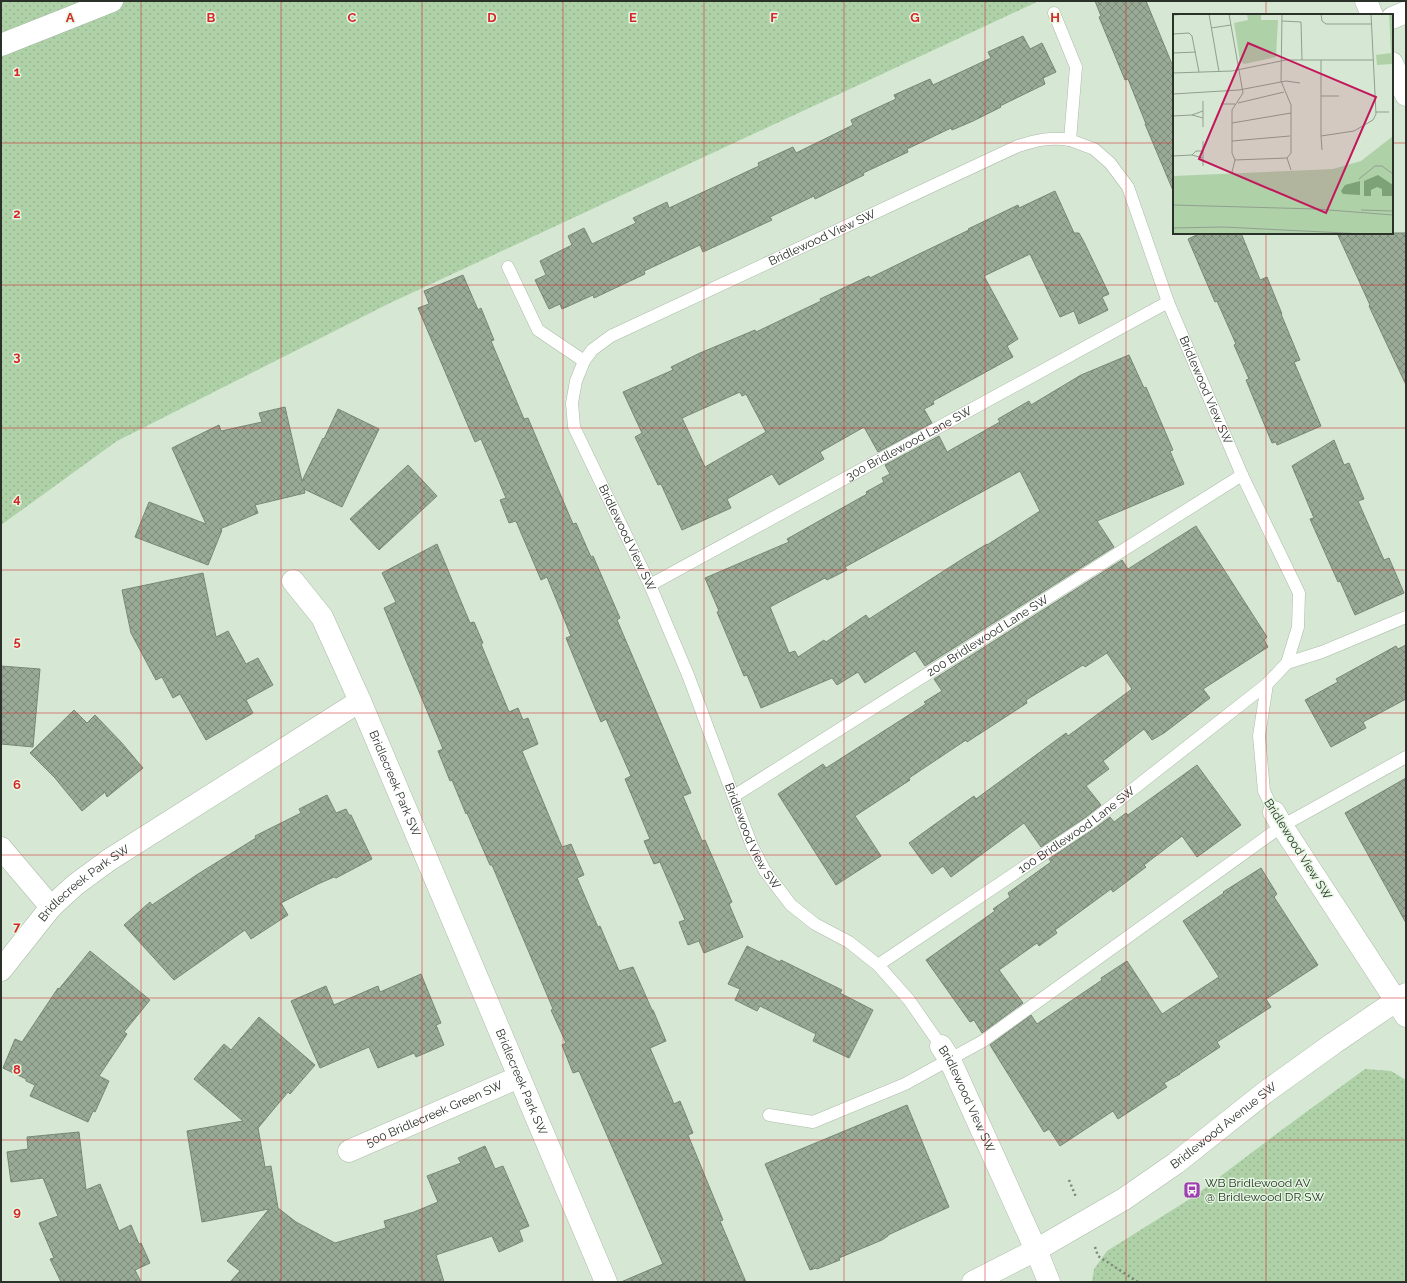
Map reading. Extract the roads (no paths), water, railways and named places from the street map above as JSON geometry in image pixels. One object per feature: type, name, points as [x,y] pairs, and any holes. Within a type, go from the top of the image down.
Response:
[{"type":"main road","points":[[1,38],[112,1]]},
{"type":"main road","points":[[1,45],[112,1]]},
{"type":"main road","points":[[1366,1],[1372,14]]},
{"type":"main road","points":[[1393,18],[1406,12]]},
{"type":"main road","points":[[1393,65],[1406,94]]},
{"type":"main road","points":[[293,581],[322,617],[360,702]]},
{"type":"main road","name":"Bridlecreek Park SW","points":[[1,970],[51,907],[75,885],[109,860],[360,702],[606,1282]]},
{"type":"main road","name":"Bridlewood View SW","points":[[1278,819],[1403,1004]]},
{"type":"main road","points":[[1,848],[51,907]]},
{"type":"main road","name":"Bridlewood Avenue SW","points":[[973,1282],[1036,1250],[1124,1199],[1176,1163],[1267,1091],[1403,1004]]},
{"type":"main road","name":"Bridlewood View SW","points":[[945,1053],[1036,1250],[1049,1282]]},
{"type":"main road","name":"500 Bridlecreek Green SW","points":[[349,1151],[519,1077]]},
{"type":"lane","points":[[1054,13],[1076,68],[1070,140]]},
{"type":"lane","name":"Bridlewood View SW","points":[[945,1053],[909,1000],[878,965],[849,942],[815,924],[791,905],[765,871],[752,846],[688,675],[650,584],[574,427],[572,403],[576,381],[584,361],[592,350],[611,336],[1018,146],[1039,139],[1055,138],[1070,140],[1094,149],[1110,163],[1128,188],[1168,302],[1242,475],[1298,593],[1298,627],[1287,663],[1267,684],[1258,736],[1264,792],[1278,819]]},
{"type":"lane","points":[[508,267],[538,330],[584,361]]},
{"type":"lane","name":"300 Bridlewood Lane SW","points":[[650,584],[1168,302]]},
{"type":"lane","name":"200 Bridlewood Lane SW","points":[[734,796],[1242,475]]},
{"type":"lane","name":"Bridlewood View SW","points":[[1287,663],[1322,652],[1406,617]]},
{"type":"lane","name":"100 Bridlewood Lane SW","points":[[878,965],[1090,823],[1267,684]]},
{"type":"lane","points":[[769,1115],[813,1122],[905,1084],[945,1053],[983,1041],[1278,819],[1406,757]]},
{"type":"place","name":"WB Bridlewood AV @ Bridlewood DR SW","points":[[1192,1190]]}]
